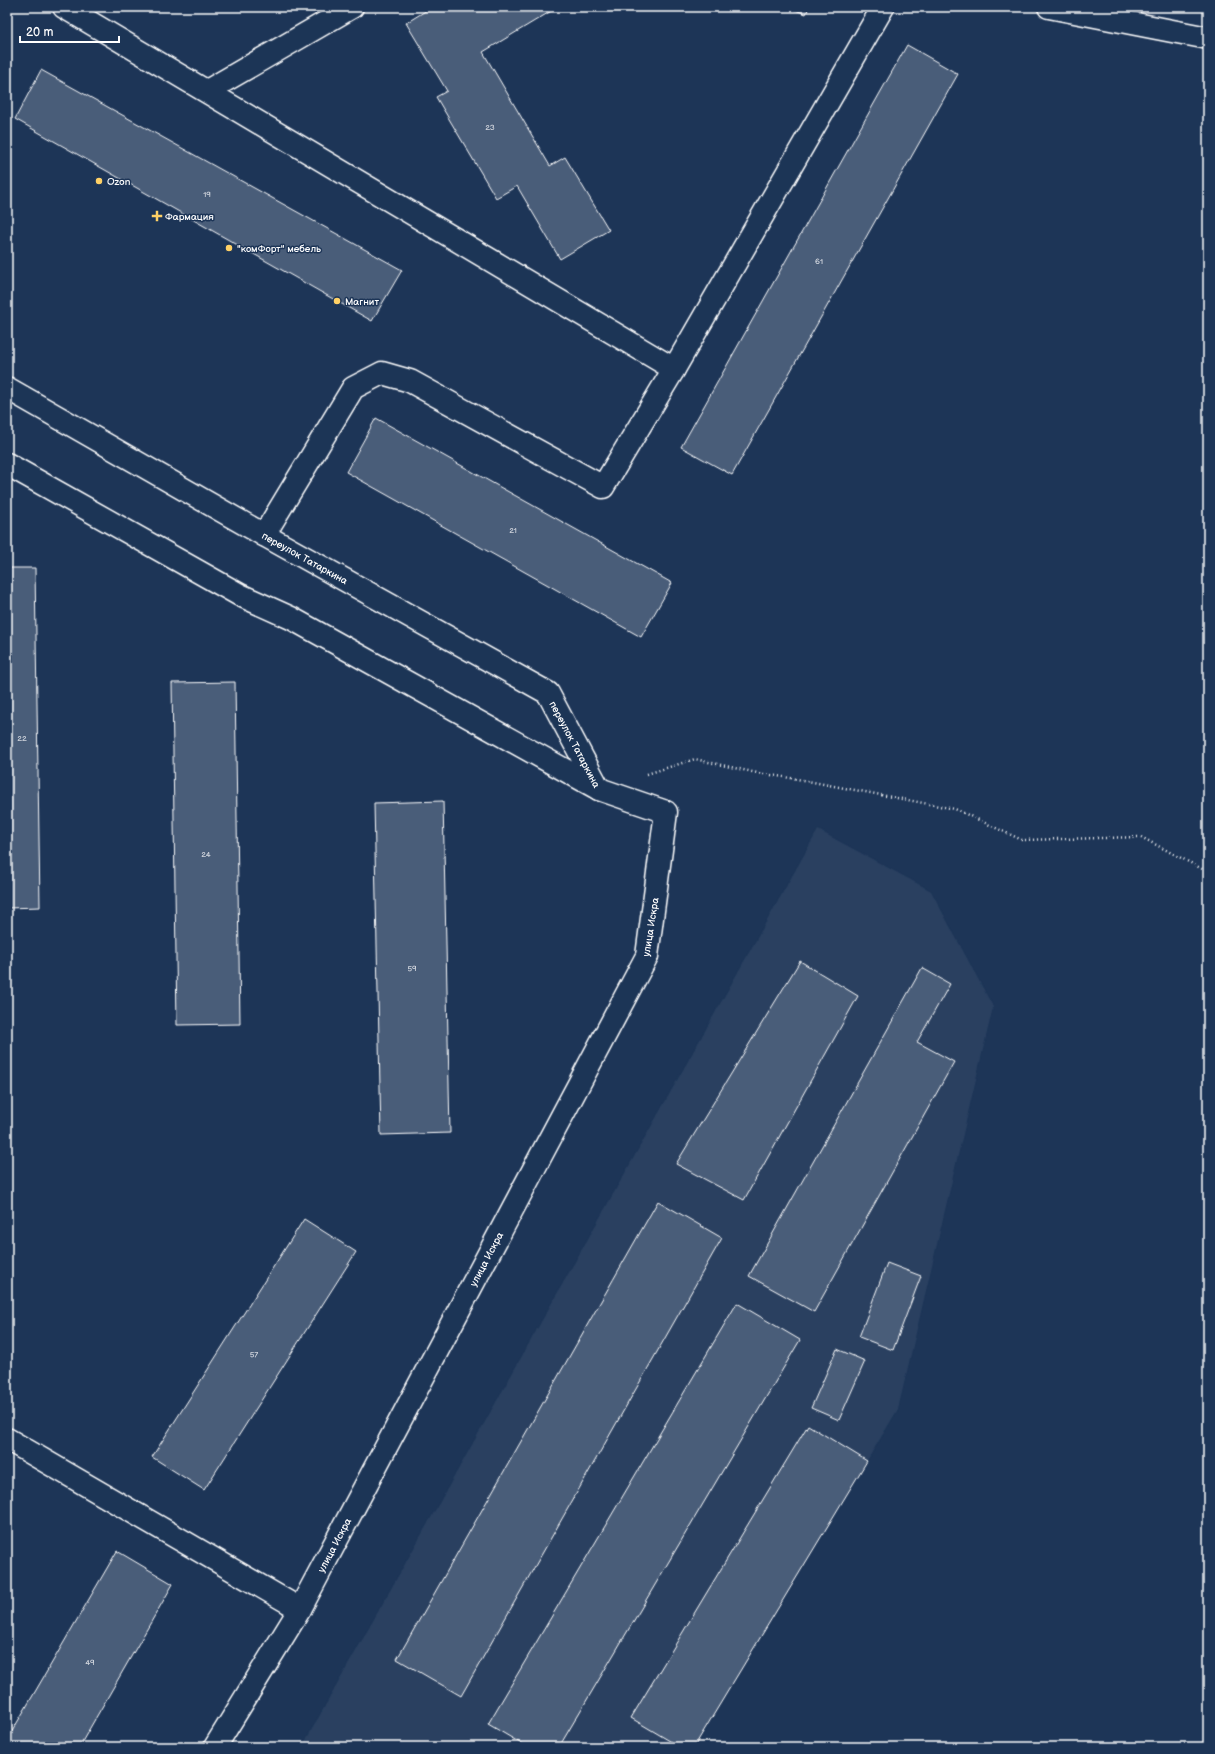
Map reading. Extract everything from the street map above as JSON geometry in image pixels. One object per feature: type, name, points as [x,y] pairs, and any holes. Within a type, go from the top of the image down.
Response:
[{"type":"street","points":[[64,7],[674,368]]},
{"type":"street","points":[[207,91],[352,7]]},
{"type":"street","points":[[264,535],[353,388],[382,373],[410,381],[603,487],[674,368],[883,7]]},
{"type":"street","points":[[1049,7],[1081,10],[1208,38]]},
{"type":"street","name":"переулок Татаркина","points":[[7,388],[264,535],[548,693],[599,789]]},
{"type":"street","name":"переулок Татаркина","points":[[7,464],[240,595],[291,618],[599,789]]},
{"type":"street","name":"улица Искра","points":[[215,1747],[300,1608],[647,956],[666,812],[599,789]]},
{"type":"street","points":[[7,1438],[300,1608]]},
{"type":"path","points":[[643,775],[695,759],[757,773],[955,809],[1022,840],[1141,837],[1208,872]]},
{"type":"shaded area","points":[[818,830],[931,891],[993,1007],[898,1409],[742,1668],[672,1747],[302,1747]]},
{"type":"building","points":[[432,7],[558,7],[483,52],[550,166],[565,157],[609,230],[560,259],[517,186],[496,198],[436,97],[447,91],[406,23]]},
{"type":"building","points":[[787,7],[809,7],[806,14]]},
{"type":"building","points":[[907,45],[958,74],[732,475],[681,447]]},
{"type":"building","points":[[41,70],[402,270],[372,321],[15,119]]},
{"type":"building","points":[[376,418],[672,583],[641,637],[346,472]]},
{"type":"building","points":[[7,568],[35,568],[40,907],[7,908]]},
{"type":"building","points":[[235,682],[240,1024],[177,1025],[172,683]]},
{"type":"building","points":[[443,801],[450,1133],[381,1135],[374,803]]},
{"type":"building","points":[[800,961],[858,996],[744,1200],[676,1164]]},
{"type":"building","points":[[922,968],[950,984],[917,1042],[954,1062],[814,1312],[749,1276]]},
{"type":"building","points":[[658,1201],[722,1238],[461,1696],[397,1659]]},
{"type":"building","points":[[304,1219],[356,1252],[204,1490],[152,1457]]},
{"type":"building","points":[[887,1263],[921,1276],[893,1350],[859,1337]]},
{"type":"building","points":[[737,1303],[800,1340],[559,1747],[527,1747],[488,1724]]},
{"type":"building","points":[[837,1349],[865,1361],[839,1420],[811,1408]]},
{"type":"building","points":[[808,1425],[867,1461],[694,1747],[680,1747],[631,1718]]},
{"type":"building","points":[[117,1551],[173,1584],[79,1747],[7,1747],[7,1740]]},
{"type":"place","name":"Ozon","points":[[99,181]]},
{"type":"place","name":"Фармация","points":[[157,216]]},
{"type":"place","name":"\"комФорт\" мебель","points":[[229,248]]},
{"type":"place","name":"Магнит","points":[[337,301]]}]
